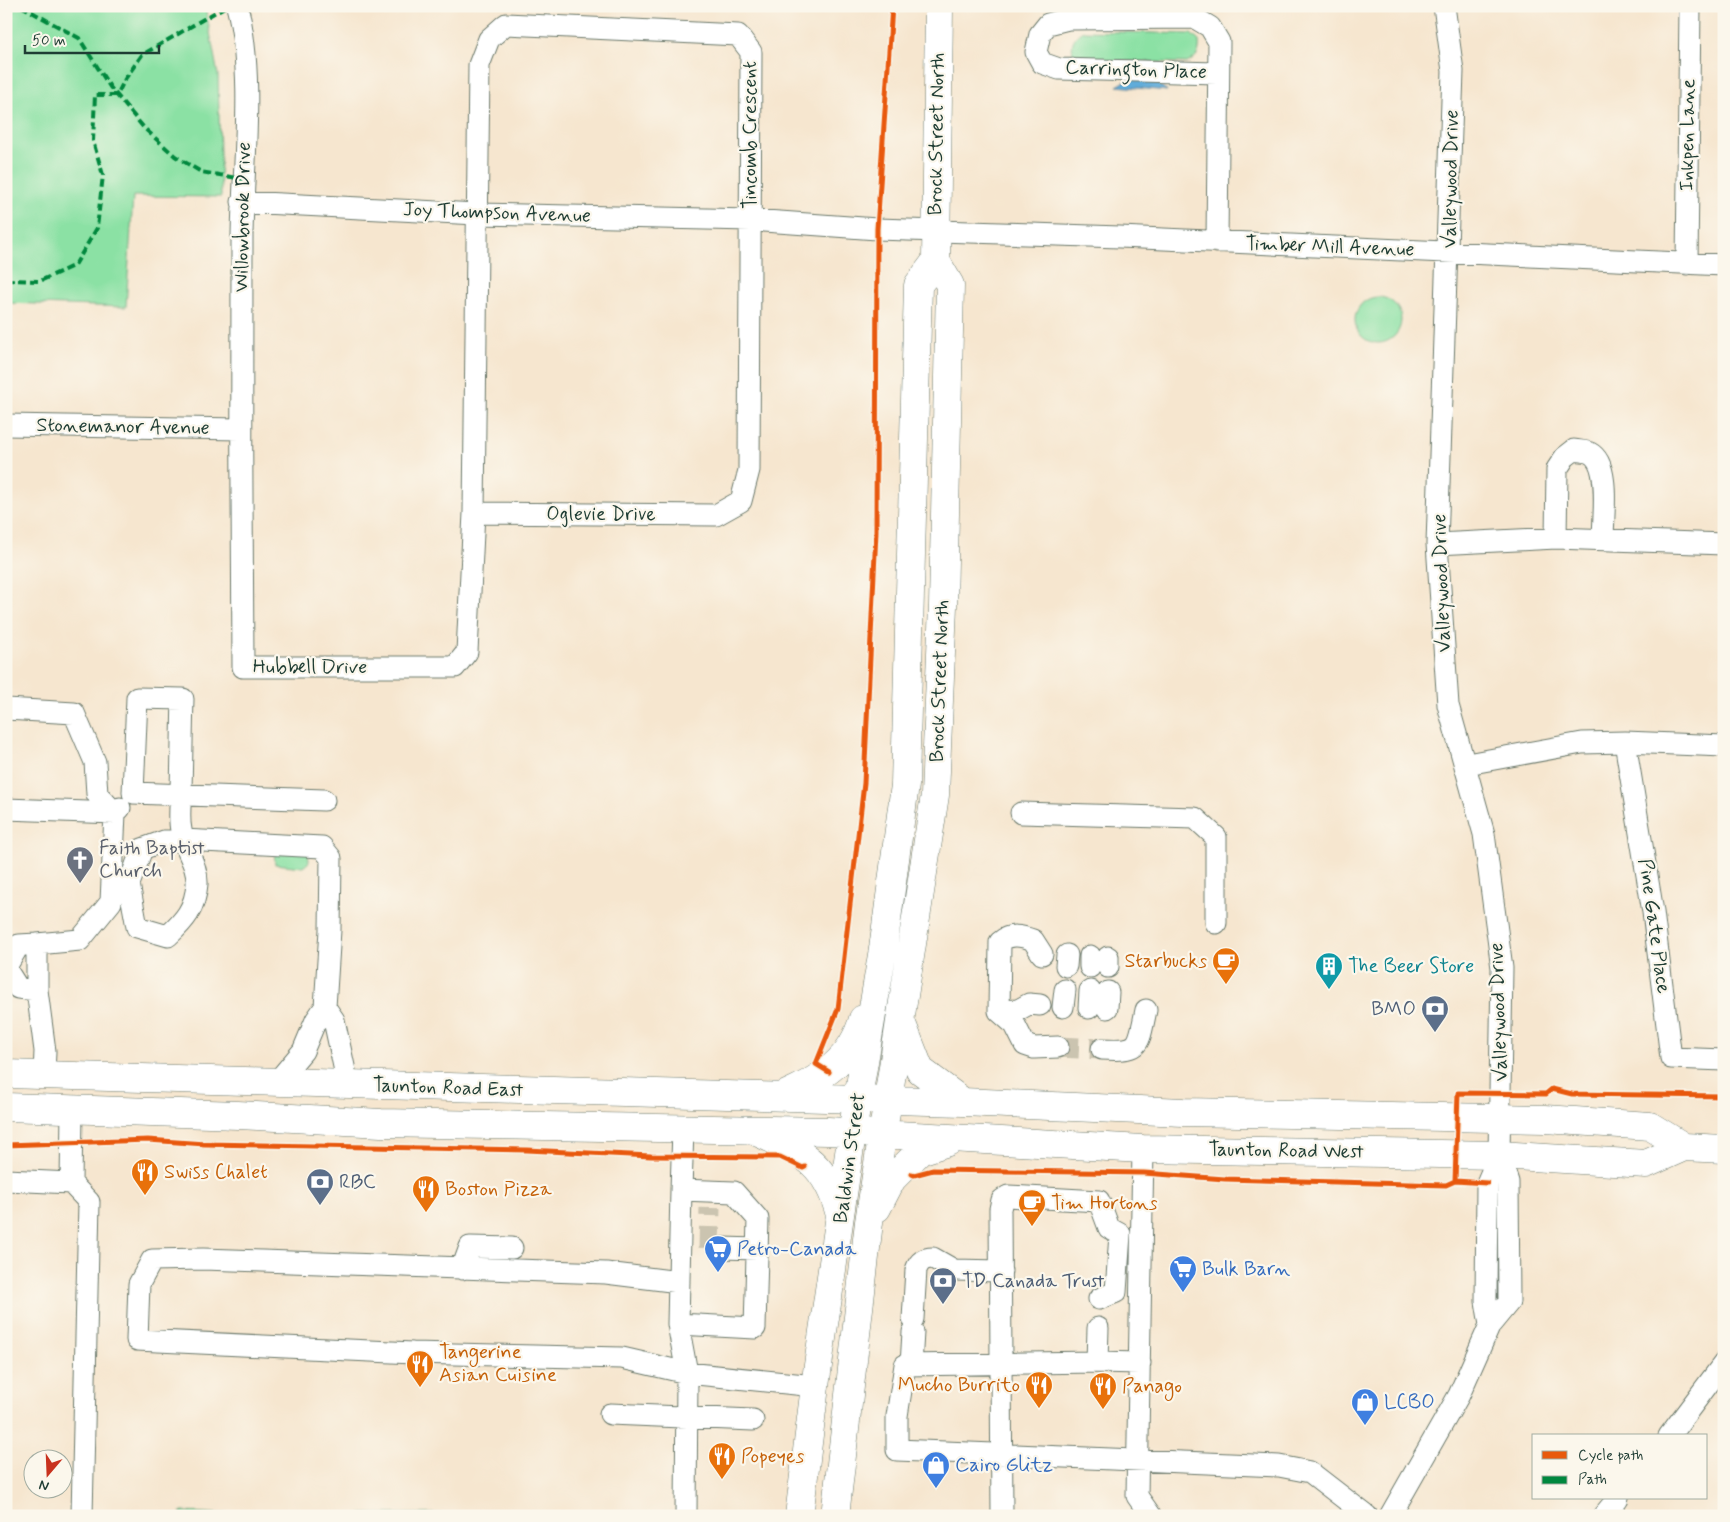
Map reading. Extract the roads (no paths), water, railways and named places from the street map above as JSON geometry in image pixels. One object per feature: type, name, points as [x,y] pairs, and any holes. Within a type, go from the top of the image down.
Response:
[{"type":"main road","name":"Brock Street North","points":[[889,1100],[935,795],[939,722],[950,285],[936,261],[939,6]]},
{"type":"main road","name":"Brock Street North","points":[[883,949],[905,785],[918,285],[936,261]]},
{"type":"main road","points":[[781,1097],[808,1085],[829,1072],[847,1054],[860,1029],[883,949]]},
{"type":"main road","name":"Baldwin Street","points":[[799,1516],[815,1386],[852,1133],[883,949]]},
{"type":"main road","points":[[901,1021],[920,1070],[963,1102]]},
{"type":"main road","name":"Taunton Road East","points":[[6,1074],[889,1100]]},
{"type":"main road","name":"Baldwin Street","points":[[835,1516],[869,1222],[889,1100]]},
{"type":"main road","name":"Taunton Road West","points":[[889,1100],[1128,1110],[1501,1118],[1650,1126],[1684,1147]]},
{"type":"main road","name":"Taunton Road East","points":[[6,1107],[238,1115],[381,1123],[753,1130],[884,1135]]},
{"type":"main road","points":[[753,1130],[784,1144],[811,1161],[822,1171],[833,1190],[841,1218]]},
{"type":"main road","name":"Taunton Road West","points":[[884,1135],[1143,1149],[1499,1155],[1646,1164],[1684,1147],[1724,1149]]},
{"type":"main road","points":[[869,1222],[892,1179],[920,1150],[960,1139]]},
{"type":"street","name":"Willowbrook Drive","points":[[237,6],[241,22],[246,86],[242,202],[240,429]]},
{"type":"street","name":"Valleywood Drive","points":[[1444,6],[1453,72],[1449,252],[1437,544],[1448,705],[1467,764],[1484,834],[1502,968],[1499,1155]]},
{"type":"street","name":"Inkpen Lane","points":[[1687,264],[1690,6]]},
{"type":"street","name":"Carrington Place","points":[[1217,73],[1059,69],[1042,63],[1036,52],[1040,34],[1048,24],[1068,18],[1195,18],[1210,27],[1219,42],[1217,73],[1220,131],[1217,242]]},
{"type":"street","name":"Tincomb Crescent","points":[[476,214],[479,65],[489,39],[506,24],[738,35],[751,52],[751,220]]},
{"type":"street","name":"Joy Thompson Avenue","points":[[242,202],[476,214],[751,220],[878,229],[936,229]]},
{"type":"street","points":[[474,513],[476,214]]},
{"type":"street","name":"Oglevie Drive","points":[[474,513],[716,515],[741,501],[749,470],[751,220]]},
{"type":"street","name":"Timber Mill Avenue","points":[[936,229],[1724,265]]},
{"type":"street","name":"Stonemanor Avenue","points":[[6,425],[240,429]]},
{"type":"street","name":"Hubbell Drive","points":[[240,429],[243,667],[455,667],[468,652],[474,513]]},
{"type":"street","points":[[1556,538],[1556,469],[1565,457],[1574,450],[1590,452],[1600,462],[1604,476],[1603,539]]},
{"type":"street","points":[[1437,544],[1556,538],[1724,544]]},
{"type":"street","points":[[37,990],[18,988],[6,968],[19,945],[80,940],[111,902],[115,813],[133,793],[137,698],[183,699],[180,828],[183,840],[322,847],[331,858],[330,930],[324,1007],[316,1020],[303,1051],[276,1083]]},
{"type":"street","points":[[6,709],[74,713],[96,762],[97,794],[115,813]]},
{"type":"street","points":[[1467,764],[1582,743],[1625,742],[1724,746]]},
{"type":"street","name":"Pine Gate Place","points":[[1625,742],[1653,912],[1671,1058],[1724,1060]]},
{"type":"street","points":[[133,793],[324,800]]},
{"type":"street","points":[[6,809],[115,813]]},
{"type":"street","points":[[1021,813],[1195,818],[1216,837],[1216,923]]},
{"type":"street","points":[[1042,954],[1033,940],[1019,936],[1005,938],[1000,942],[999,1011],[1015,1025],[1025,1044],[1034,1048],[1058,1047]]},
{"type":"street","points":[[38,944],[37,990],[45,1051],[44,1076]]},
{"type":"street","points":[[999,1011],[1018,1010],[1029,1004],[1040,1005]]},
{"type":"street","points":[[324,1007],[334,1020],[348,1085]]},
{"type":"street","points":[[1102,1050],[1128,1051],[1134,1046],[1140,1037],[1146,1010]]},
{"type":"street","points":[[72,1110],[72,1183],[89,1202],[82,1516]]},
{"type":"street","points":[[683,1129],[681,1190],[688,1247],[679,1282],[678,1324],[687,1373],[686,1516]]},
{"type":"street","points":[[1143,1149],[1137,1496],[1151,1516]]},
{"type":"street","points":[[1390,1516],[1459,1395],[1490,1325],[1486,1301],[1487,1182],[1499,1155]]},
{"type":"street","points":[[6,1180],[72,1183]]},
{"type":"street","points":[[678,1324],[754,1328],[758,1219],[734,1192],[710,1200],[681,1190]]},
{"type":"street","points":[[1002,1516],[1003,1456],[1000,1363],[1002,1271],[1000,1209],[1002,1200],[1008,1196],[1099,1201],[1110,1228],[1120,1234],[1116,1292],[1099,1299]]},
{"type":"street","points":[[462,1269],[470,1247],[512,1248]]},
{"type":"street","points":[[722,1248],[757,1249]]},
{"type":"street","points":[[911,1365],[916,1270],[918,1263],[933,1258],[954,1270],[1002,1271]]},
{"type":"street","points":[[679,1282],[606,1273],[203,1259],[152,1260],[138,1284],[137,1340],[422,1353],[622,1358],[687,1373],[815,1386]]},
{"type":"street","points":[[1097,1362],[1098,1328]]},
{"type":"street","points":[[1140,1363],[905,1365],[897,1416],[897,1450],[1003,1456],[1137,1459],[1278,1466],[1310,1472],[1367,1516]]},
{"type":"street","points":[[1671,1434],[1724,1363]]},
{"type":"street","points":[[610,1414],[753,1420]]},
{"type":"street","points":[[1603,1516],[1616,1500]]},
{"type":"water","points":[[1143,71],[1167,91],[1117,86]]},
{"type":"tunnel","points":[[1058,1047],[1102,1049]]},
{"type":"tunnel","points":[[709,1248],[710,1208]]},
{"type":"place","name":"Faith Baptist Church","points":[[80,884]]},
{"type":"place","name":"Starbucks","points":[[1226,985]]},
{"type":"place","name":"The Beer Store","points":[[1329,990]]},
{"type":"place","name":"BMO","points":[[1435,1033]]},
{"type":"place","name":"Swiss Chalet","points":[[145,1196]]},
{"type":"place","name":"RBC","points":[[320,1206]]},
{"type":"place","name":"Boston Pizza","points":[[426,1213]]},
{"type":"place","name":"Tim Hortons","points":[[1032,1227]]},
{"type":"place","name":"Petro-Canada","points":[[718,1273]]},
{"type":"place","name":"Bulk Barn","points":[[1183,1293]]},
{"type":"place","name":"TD Canada Trust","points":[[943,1305]]},
{"type":"place","name":"Tangerine Asian Cuisine","points":[[420,1388]]},
{"type":"place","name":"Mucho Burrito","points":[[1039,1409]]},
{"type":"place","name":"Panago","points":[[1103,1410]]},
{"type":"place","name":"LCBO","points":[[1365,1426]]},
{"type":"place","name":"Popeyes","points":[[722,1480]]},
{"type":"place","name":"Cairo Glitz","points":[[936,1489]]}]
